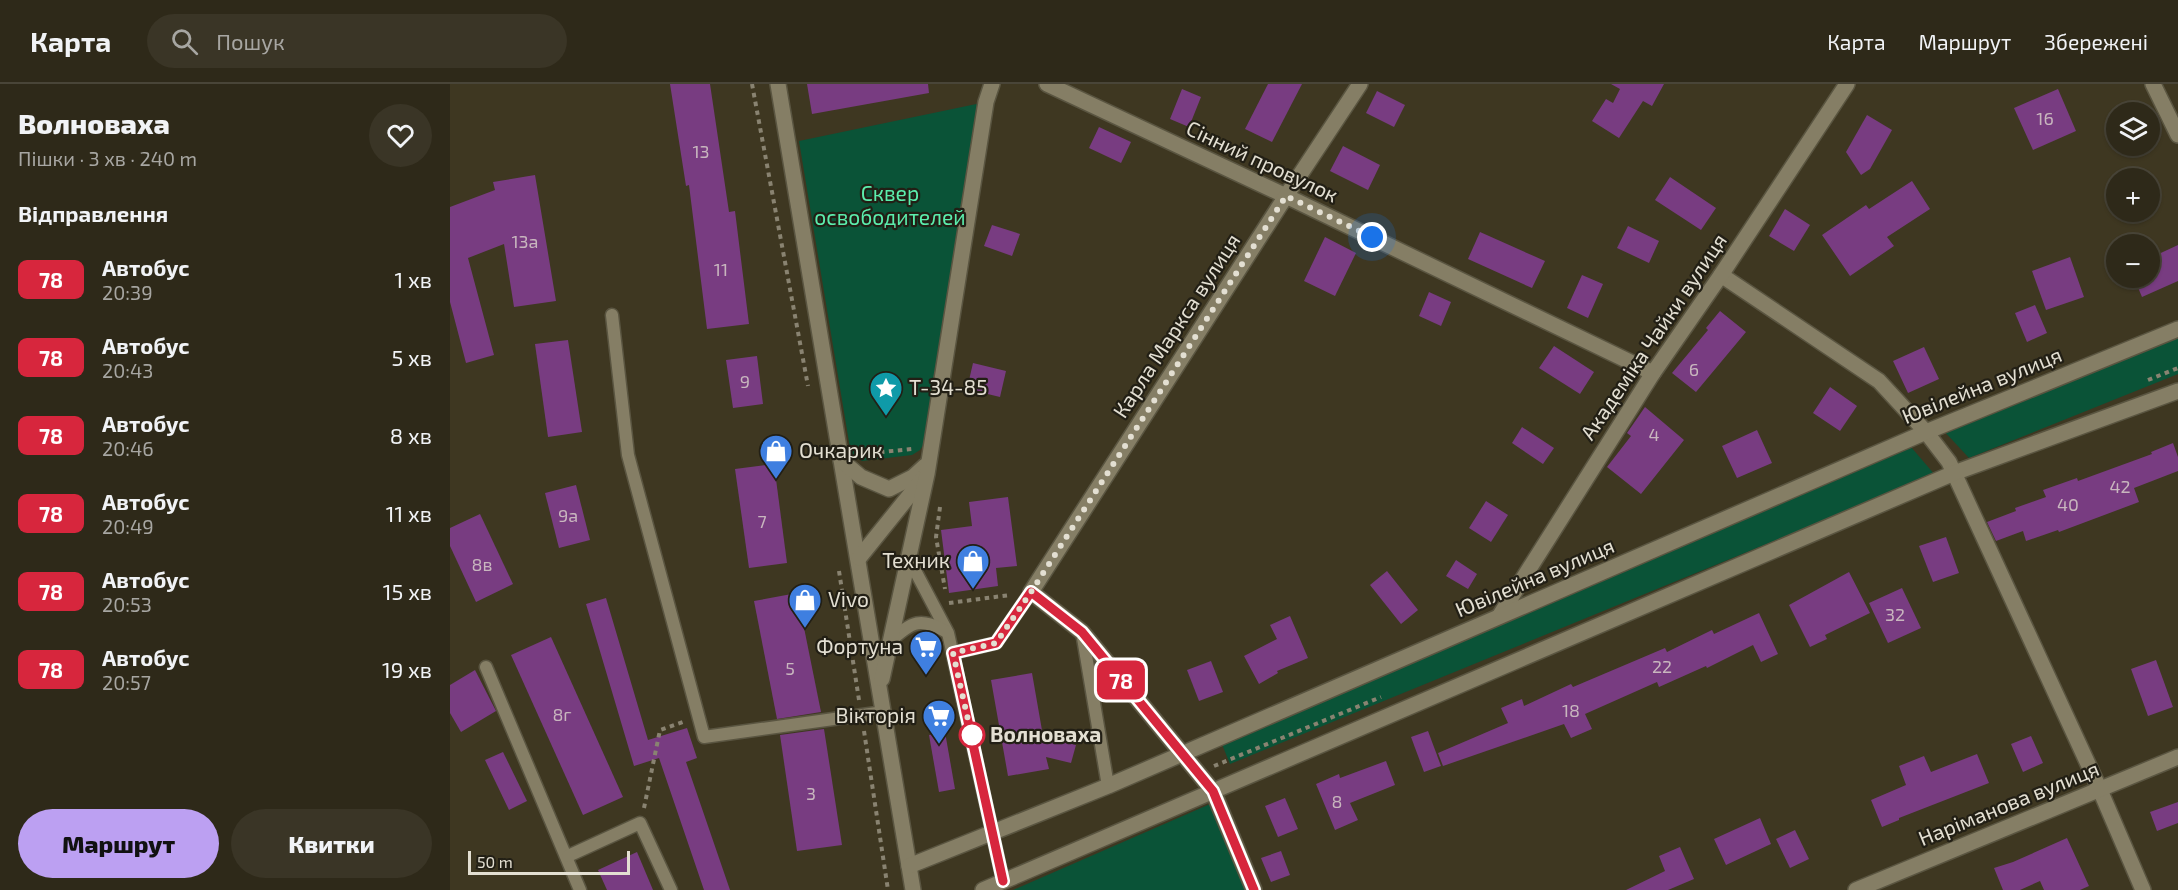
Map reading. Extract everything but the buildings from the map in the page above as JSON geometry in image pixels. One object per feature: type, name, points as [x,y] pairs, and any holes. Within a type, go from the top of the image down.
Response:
[{"type":"street","points":[[778,84],[913,890]]},
{"type":"street","points":[[880,688],[928,468],[986,102],[992,84]]},
{"type":"street","name":"Сінний провулок","points":[[1047,84],[1653,373]]},
{"type":"street","name":"Карла Маркса вулиця","points":[[1031,592],[1360,84]]},
{"type":"street","name":"Академіка Чайки вулиця","points":[[1500,615],[1653,373],[1722,275],[1847,84]]},
{"type":"street","points":[[2153,84],[2178,135]]},
{"type":"street","points":[[1722,275],[1879,381],[1926,432],[1949,462],[2100,790],[2143,890]]},
{"type":"street","name":"Ювілейна вулиця","points":[[909,866],[1108,786],[1926,432],[2178,329]]},
{"type":"street","points":[[983,890],[1954,473],[2178,391]]},
{"type":"street","points":[[841,460],[861,477],[889,489],[928,468]]},
{"type":"street","points":[[859,558],[928,468]]},
{"type":"street","points":[[1031,592],[1082,632],[1213,791],[1254,890]]},
{"type":"street","name":"Наріманова вулиця","points":[[1856,890],[2178,757]]},
{"type":"lane","points":[[612,315],[628,455],[704,737],[884,712]]},
{"type":"lane","points":[[909,559],[948,633],[1003,881]]},
{"type":"lane","points":[[953,653],[996,643],[1031,592]]},
{"type":"lane","points":[[890,641],[910,624],[928,622],[948,633]]},
{"type":"lane","points":[[1082,632],[1108,786]]},
{"type":"lane","points":[[486,667],[568,856],[580,890]]},
{"type":"lane","points":[[568,856],[640,824],[670,890]]},
{"type":"path","points":[[752,84],[808,387]]},
{"type":"path","points":[[857,454],[912,449]]},
{"type":"path","points":[[940,505],[936,537],[948,604],[1031,592]]},
{"type":"path","points":[[838,563],[888,890]]},
{"type":"path","points":[[640,824],[660,730],[698,717]]},
{"type":"green space","name":"Сквер освободителей","points":[[986,102],[935,426],[920,450],[912,455],[862,461],[851,454],[799,141]]},
{"type":"green space","points":[[2178,333],[2178,374],[1969,458],[1943,430]]},
{"type":"green space","points":[[1911,447],[1935,475],[1230,764],[1219,737]]},
{"type":"green space","points":[[1217,801],[1254,890],[1013,890]]},
{"type":"bus line","name":"78","points":[[1003,881],[953,653],[996,643],[1031,592],[1082,632],[1213,791],[1254,890]]},
{"type":"place","name":"Т-34-85","points":[[886,417]]},
{"type":"place","name":"Очкарик","points":[[776,480]]},
{"type":"place","name":"Техник","points":[[973,590]]},
{"type":"place","name":"Vivo","points":[[805,629]]},
{"type":"place","name":"Фортуна","points":[[926,676]]},
{"type":"place","name":"Волноваха","points":[[972,735]]},
{"type":"place","name":"Вікторія","points":[[939,745]]},
{"type":"route","points":[[972,735],[973,742],[953,653],[996,643],[1286,196],[1372,237]]}]
